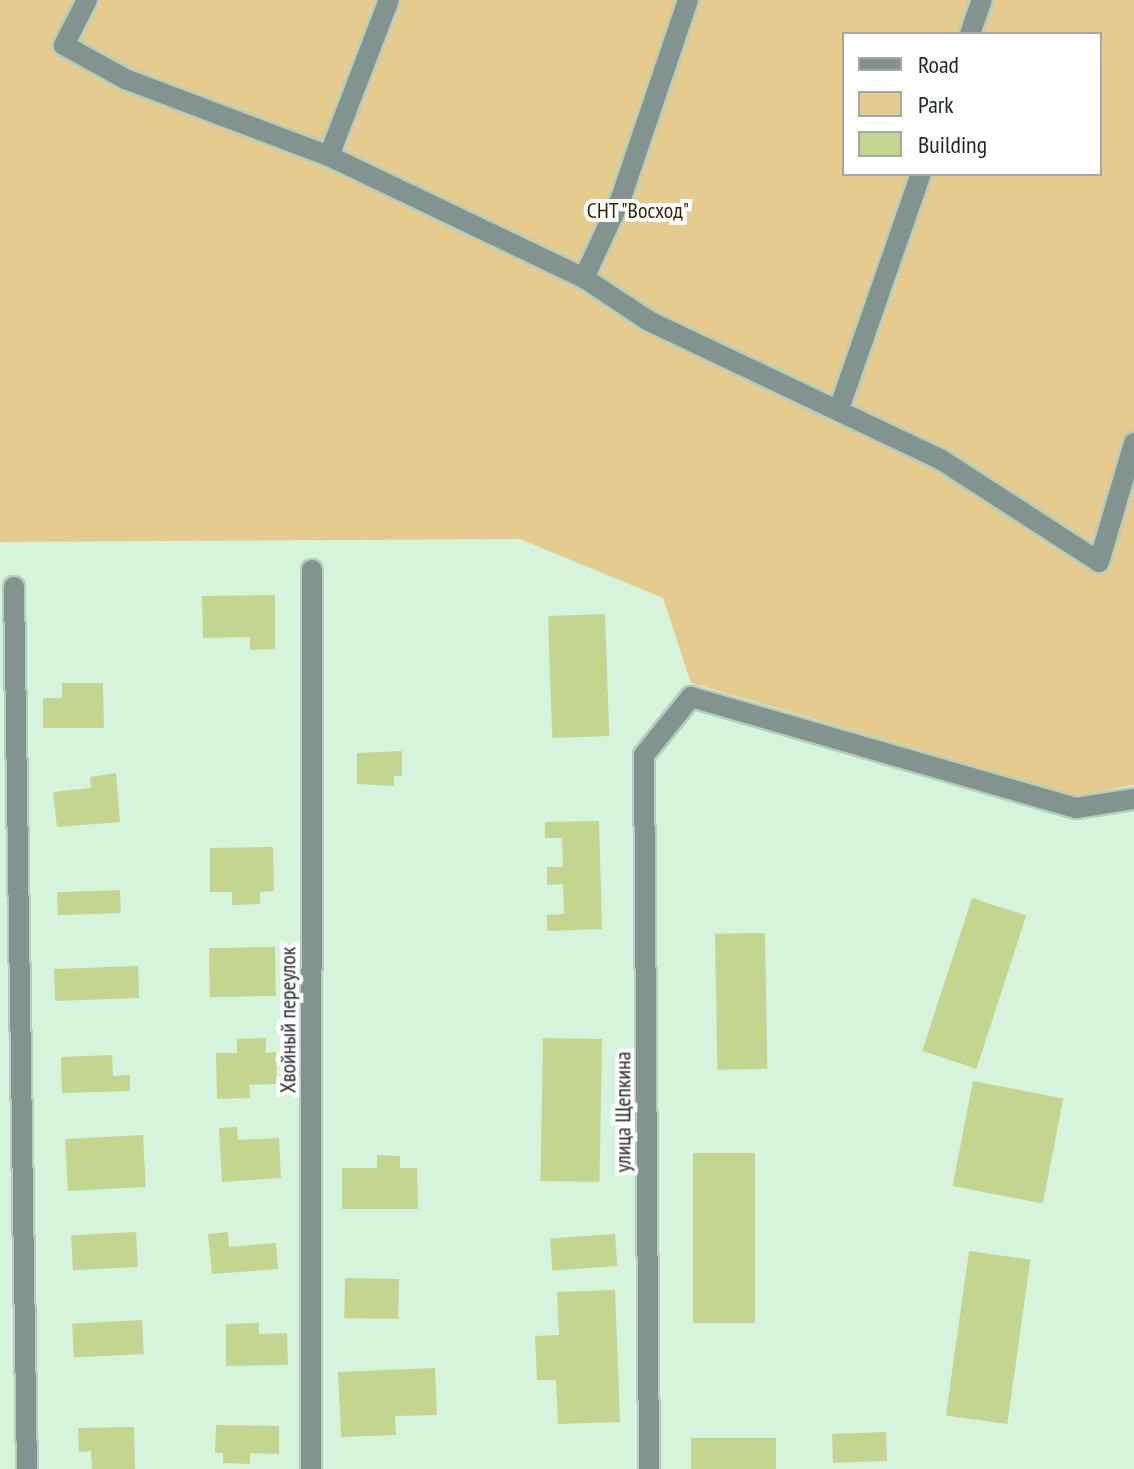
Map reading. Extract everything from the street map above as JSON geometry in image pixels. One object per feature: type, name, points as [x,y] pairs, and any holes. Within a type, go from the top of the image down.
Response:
[{"type":"street","points":[[87,0],[64,45],[125,79],[329,156],[584,278],[649,321],[840,406],[940,459],[1099,562],[1134,443]]},
{"type":"street","points":[[329,156],[389,0]]},
{"type":"street","points":[[584,278],[621,198],[688,0]]},
{"type":"street","points":[[971,32],[982,0]]},
{"type":"street","points":[[840,406],[920,176]]},
{"type":"street","name":"Хвойный переулок","points":[[311,1469],[312,570]]},
{"type":"street","points":[[14,587],[27,1469]]},
{"type":"street","name":"улица Щепкина","points":[[649,1469],[644,755],[691,697],[1076,808],[1134,799]]},
{"type":"green space","name":"СНТ \"Восход\"","points":[[0,0],[1134,0],[1134,785],[1076,796],[691,683],[663,598],[520,539],[0,542]]},
{"type":"building","points":[[275,595],[275,649],[250,650],[250,637],[203,638],[202,596]]},
{"type":"building","points":[[605,614],[609,736],[552,738],[548,616]]},
{"type":"building","points":[[62,683],[103,683],[104,728],[43,728],[43,698],[62,698]]},
{"type":"building","points":[[402,751],[402,776],[394,776],[394,786],[357,784],[357,753]]},
{"type":"building","points":[[116,773],[120,822],[57,827],[53,792],[91,788],[90,777]]},
{"type":"building","points":[[599,821],[602,929],[547,931],[547,915],[564,914],[563,884],[547,885],[547,867],[563,867],[562,838],[545,838],[545,822]]},
{"type":"building","points":[[273,847],[274,891],[260,892],[260,904],[232,905],[232,892],[210,892],[210,848]]},
{"type":"building","points":[[120,890],[121,913],[58,915],[57,892]]},
{"type":"building","points":[[972,898],[1026,916],[976,1069],[922,1051]]},
{"type":"building","points":[[765,933],[767,1069],[717,1070],[715,934]]},
{"type":"building","points":[[275,947],[276,996],[210,997],[209,948]]},
{"type":"building","points":[[138,966],[139,998],[55,1001],[54,969]]},
{"type":"building","points":[[266,1038],[266,1053],[276,1052],[277,1084],[249,1085],[250,1098],[217,1099],[216,1053],[237,1053],[237,1039]]},
{"type":"building","points":[[543,1038],[602,1039],[599,1182],[541,1181]]},
{"type":"building","points":[[112,1055],[113,1076],[130,1075],[130,1091],[62,1093],[61,1057]]},
{"type":"building","points":[[973,1081],[1063,1099],[1043,1204],[953,1186]]},
{"type":"building","points":[[237,1127],[238,1140],[279,1138],[281,1178],[222,1182],[219,1128]]},
{"type":"building","points":[[143,1135],[146,1187],[68,1191],[65,1139]]},
{"type":"building","points":[[693,1153],[755,1153],[755,1323],[693,1323]]},
{"type":"building","points":[[377,1155],[400,1156],[400,1168],[417,1168],[418,1209],[342,1209],[342,1168],[377,1168]]},
{"type":"building","points":[[136,1232],[138,1267],[73,1270],[71,1235]]},
{"type":"building","points":[[228,1232],[229,1247],[276,1243],[278,1269],[212,1274],[208,1234]]},
{"type":"building","points":[[615,1234],[617,1266],[552,1270],[550,1239]]},
{"type":"building","points":[[969,1251],[1030,1260],[1007,1424],[946,1415]]},
{"type":"building","points":[[345,1278],[399,1279],[398,1319],[344,1318]]},
{"type":"building","points":[[615,1290],[620,1422],[558,1424],[556,1380],[537,1380],[535,1336],[559,1335],[557,1292]]},
{"type":"building","points":[[142,1320],[144,1354],[74,1358],[72,1324]]},
{"type":"building","points":[[259,1323],[259,1334],[287,1333],[288,1365],[226,1366],[226,1324]]},
{"type":"building","points":[[435,1368],[437,1415],[395,1416],[396,1435],[341,1437],[338,1372]]},
{"type":"building","points":[[216,1425],[279,1426],[279,1454],[250,1453],[250,1464],[223,1463],[223,1453],[215,1453]]},
{"type":"building","points":[[134,1427],[135,1469],[92,1469],[91,1451],[79,1452],[78,1428]]},
{"type":"building","points":[[886,1432],[887,1461],[833,1463],[832,1434]]},
{"type":"building","points":[[691,1438],[776,1438],[776,1469],[691,1469]]}]
